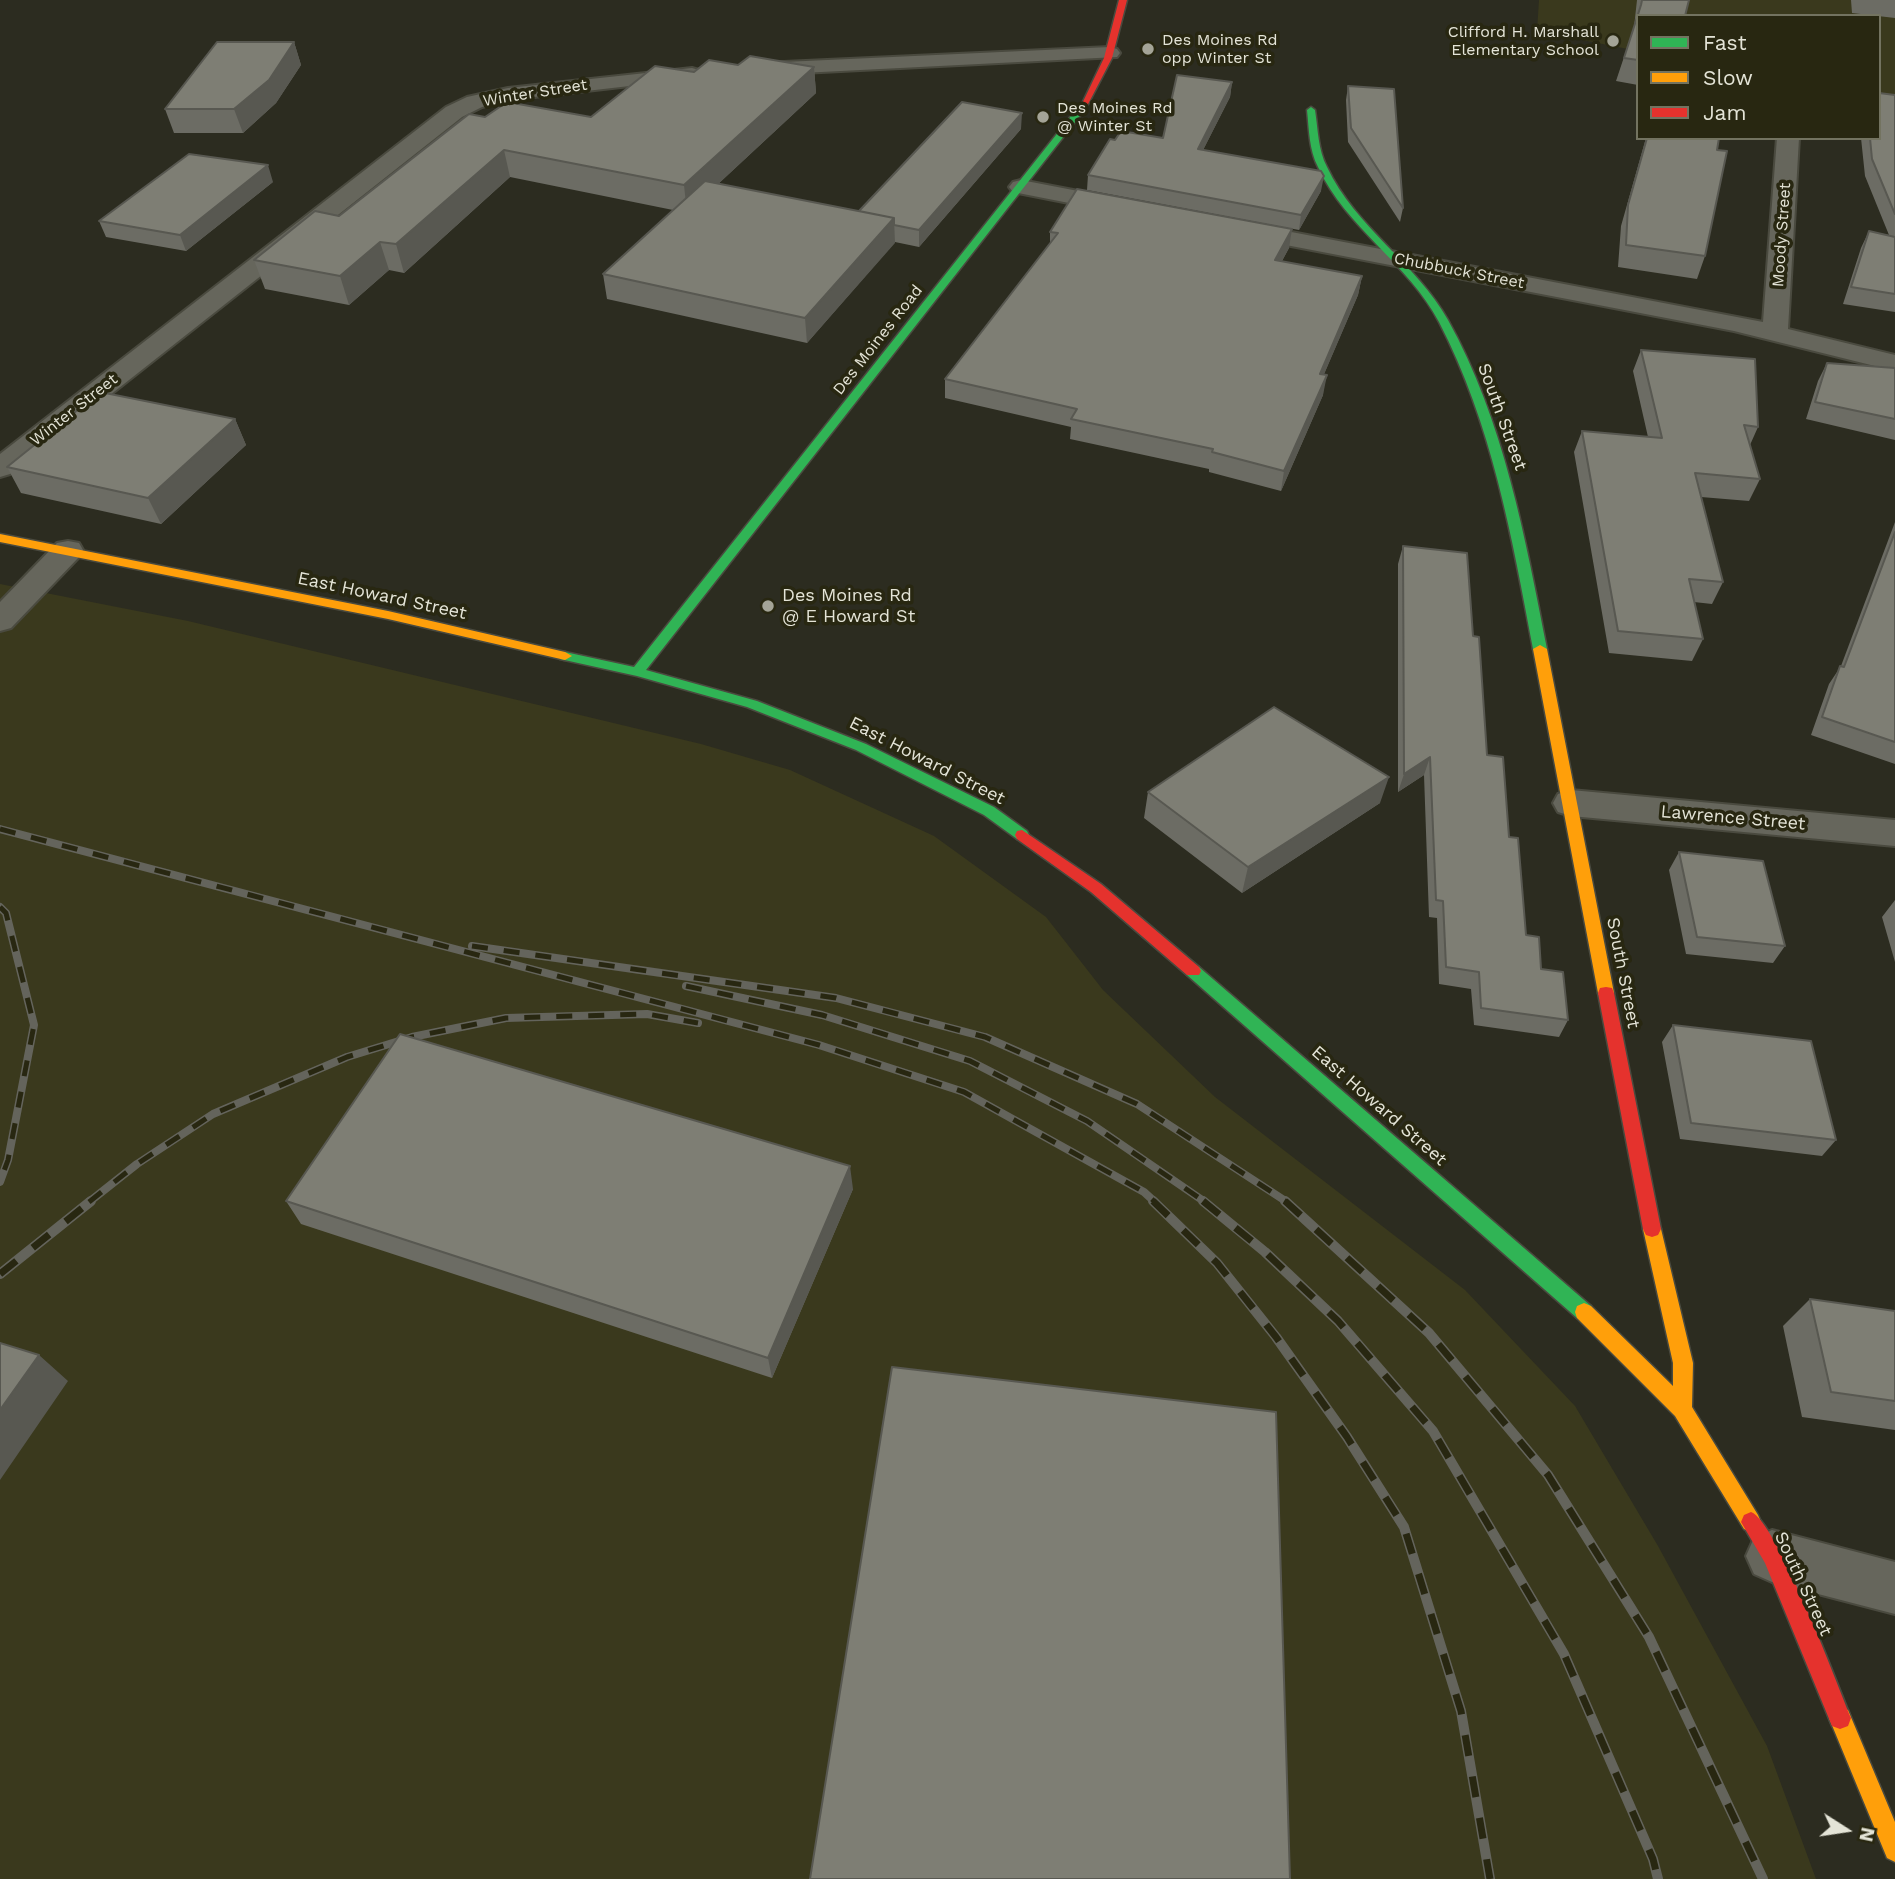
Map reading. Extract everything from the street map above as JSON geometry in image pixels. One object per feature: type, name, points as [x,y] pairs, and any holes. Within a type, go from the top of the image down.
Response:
[{"type":"street","name":"Des Moines Road","points":[[637,672],[1093,93],[1110,53],[1122,8]]},
{"type":"street","points":[[739,71],[1110,53]]},
{"type":"street","name":"Winter Street","points":[[0,468],[454,112],[475,102],[508,94],[713,73]]},
{"type":"street","name":"South Street","points":[[1311,110],[1315,148],[1326,172],[1369,229],[1400,260],[1428,295],[1470,379],[1493,440],[1510,495],[1657,1257],[1683,1363],[1682,1409],[1772,1556],[1895,1850]]},
{"type":"street","name":"Moody Street","points":[[1775,332],[1788,140]]},
{"type":"street","points":[[1021,187],[1155,212]]},
{"type":"street","name":"Chubbuck Street","points":[[1222,225],[1775,332],[1895,363]]},
{"type":"street","name":"East Howard Street","points":[[0,538],[388,615],[637,672],[752,704],[861,747],[989,811],[1096,888],[1492,1229],[1588,1315],[1682,1409]]},
{"type":"street","points":[[0,621],[68,550]]},
{"type":"street","name":"Lawrence Street","points":[[1571,803],[1895,833]]},
{"type":"street","points":[[1772,1556],[1895,1588]]},
{"type":"shaded area","name":"Clifford H. Marshall Elementary School","points":[[1539,0],[1895,0],[1895,99],[1881,97],[1881,14],[1636,14],[1636,51],[1537,31]]},
{"type":"shaded area","points":[[0,584],[188,621],[701,744],[790,770],[934,836],[1046,917],[1103,990],[1215,1097],[1465,1290],[1575,1406],[1658,1546],[1767,1746],[1816,1879],[0,1879]]},
{"type":"building","points":[[1642,0],[1689,0],[1686,14],[1638,14]]},
{"type":"building","points":[[1636,21],[1636,60],[1624,58]]},
{"type":"building","points":[[217,42],[294,42],[269,80],[234,109],[165,109]]},
{"type":"building","points":[[750,56],[814,67],[684,185],[504,150],[396,244],[380,242],[340,276],[254,260],[315,211],[339,216],[469,114],[485,117],[507,102],[591,117],[655,66],[694,72],[709,60],[738,65]]},
{"type":"building","points":[[1177,75],[1232,82],[1198,149],[1321,171],[1324,176],[1301,215],[1088,175],[1110,139],[1115,140],[1121,131],[1163,138]]},
{"type":"building","points":[[1348,86],[1394,89],[1403,208],[1351,128]]},
{"type":"building","points":[[1881,93],[1895,95],[1895,214],[1872,159],[1870,140],[1881,140]]},
{"type":"building","points":[[962,102],[1022,113],[919,230],[894,225],[894,218],[859,211]]},
{"type":"building","points":[[1646,140],[1719,140],[1717,150],[1727,151],[1705,256],[1626,245],[1628,205]]},
{"type":"building","points":[[189,154],[268,165],[180,235],[99,221]]},
{"type":"building","points":[[705,181],[894,218],[805,318],[603,274]]},
{"type":"building","points":[[1077,189],[1292,229],[1275,260],[1362,276],[1320,374],[1327,375],[1284,471],[1212,452],[1213,449],[1071,419],[1077,409],[945,379],[1058,233],[1050,232]]},
{"type":"building","points":[[1869,231],[1895,237],[1895,294],[1851,287]]},
{"type":"building","points":[[1641,350],[1755,359],[1758,427],[1744,425],[1760,479],[1695,473],[1723,582],[1689,579],[1703,639],[1618,631],[1582,431],[1662,438]]},
{"type":"building","points":[[1827,363],[1895,368],[1895,419],[1815,402]]},
{"type":"building","points":[[100,392],[235,419],[148,498],[7,467]]},
{"type":"building","points":[[1895,532],[1895,742],[1822,717],[1840,666],[1844,667]]},
{"type":"building","points":[[1403,546],[1467,553],[1473,636],[1479,637],[1487,755],[1503,757],[1509,837],[1518,838],[1526,935],[1539,937],[1541,969],[1563,972],[1568,1020],[1481,1008],[1479,972],[1446,967],[1443,901],[1436,900],[1430,757],[1404,774]]},
{"type":"building","points":[[1274,707],[1389,777],[1248,867],[1148,792]]},
{"type":"building","points":[[1679,852],[1763,861],[1785,946],[1697,937]]},
{"type":"building","points":[[1673,1025],[1811,1041],[1836,1140],[1691,1123]]},
{"type":"building","points":[[400,1034],[850,1166],[768,1358],[286,1201]]},
{"type":"building","points":[[1810,1299],[1895,1311],[1895,1401],[1831,1392]]},
{"type":"building","points":[[0,1343],[39,1355],[0,1410]]},
{"type":"building","points":[[892,1367],[1276,1412],[1290,1879],[810,1879]]},
{"type":"railway","points":[[0,829],[819,1045],[964,1092],[1144,1192],[1155,1202]]},
{"type":"railway","points":[[0,907],[6,913],[34,1025],[8,1160],[0,1182]]},
{"type":"railway","points":[[472,946],[836,998],[985,1037],[1137,1104],[1287,1202]]},
{"type":"railway","points":[[686,986],[822,1015],[970,1061],[1087,1121],[1205,1202]]},
{"type":"railway","points":[[89,1202],[137,1164],[213,1114],[347,1057],[412,1037],[506,1018],[647,1014],[698,1023]]},
{"type":"railway","points":[[0,1274],[91,1201]]},
{"type":"railway","points":[[1153,1201],[1217,1263],[1276,1337],[1347,1437],[1404,1527],[1461,1711],[1490,1879]]},
{"type":"railway","points":[[1203,1201],[1265,1252],[1338,1321],[1433,1431],[1564,1654],[1653,1859],[1658,1879]]},
{"type":"railway","points":[[1285,1201],[1429,1333],[1548,1475],[1649,1637],[1763,1879]]},
{"type":"traffic: fast","points":[[637,672],[1082,108]]},
{"type":"traffic: fast","points":[[1311,110],[1319,160],[1334,188],[1348,208],[1430,299],[1443,320],[1479,400],[1504,481],[1540,649]]},
{"type":"traffic: fast","points":[[565,656],[637,672],[752,704],[861,747],[989,811],[1022,835]]},
{"type":"traffic: fast","points":[[1193,971],[1584,1312]]},
{"type":"traffic: slow","points":[[0,538],[388,615],[565,656]]},
{"type":"traffic: slow","points":[[1540,649],[1606,993]]},
{"type":"traffic: slow","points":[[1652,1229],[1683,1363],[1682,1409]]},
{"type":"traffic: slow","points":[[1584,1312],[1682,1409],[1751,1522]]},
{"type":"traffic: slow","points":[[1840,1718],[1895,1850]]},
{"type":"traffic: jam","points":[[1082,108],[1108,58],[1123,0]]},
{"type":"traffic: jam","points":[[1022,835],[1096,888],[1193,971]]},
{"type":"traffic: jam","points":[[1606,993],[1652,1229]]},
{"type":"traffic: jam","points":[[1751,1522],[1772,1556],[1840,1718]]},
{"type":"place","name":"Clifford H. Marshall Elementary School","points":[[1613,41]]},
{"type":"place","name":"Des Moines Rd opp Winter St","points":[[1148,49]]},
{"type":"place","name":"Des Moines Rd @ Winter St","points":[[1043,117]]},
{"type":"place","name":"Des Moines Rd @ E Howard St","points":[[768,606]]}]
